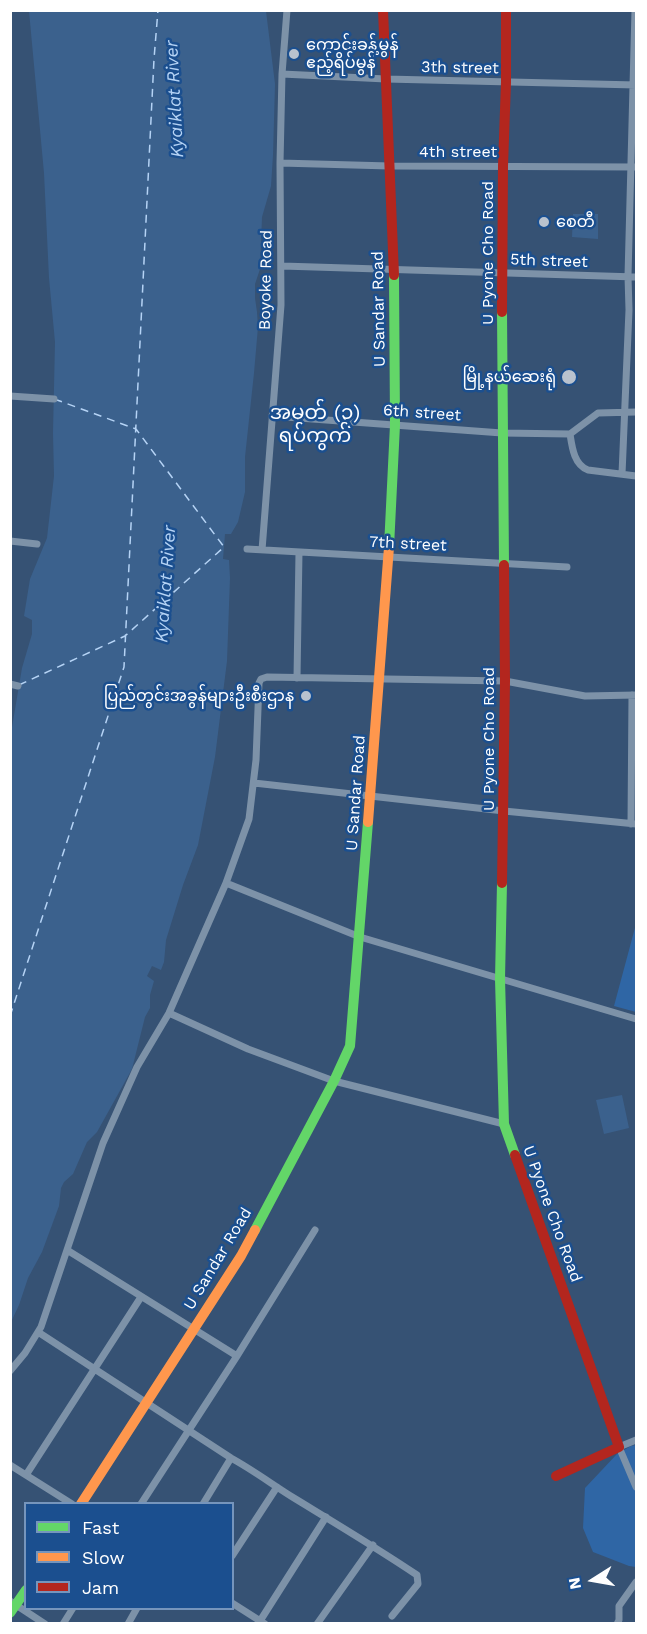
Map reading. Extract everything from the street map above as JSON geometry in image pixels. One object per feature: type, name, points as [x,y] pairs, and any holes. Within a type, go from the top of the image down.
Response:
[{"type":"main road","name":"U Sandar Road","points":[[82,1502],[240,1256],[334,1082],[350,1046],[388,557],[395,425],[394,270],[383,10]]},
{"type":"main road","name":"U Pyone Cho Road","points":[[506,10],[502,433],[505,681],[500,979],[504,1124],[619,1447]]},
{"type":"main road","points":[[556,1476],[619,1447]]},
{"type":"main road","points":[[12,1606],[24,1592]]},
{"type":"street","name":"Boyoke Road","points":[[262,550],[281,305],[280,163],[282,74],[287,10]]},
{"type":"street","points":[[622,474],[632,277],[635,10]]},
{"type":"street","name":"3th street","points":[[282,74],[634,85]]},
{"type":"street","name":"4th street","points":[[280,163],[634,167]]},
{"type":"street","name":"5th street","points":[[282,266],[632,277]]},
{"type":"street","points":[[10,396],[54,399]]},
{"type":"street","points":[[636,412],[598,413],[570,434],[577,460],[582,468],[636,476]]},
{"type":"street","name":"6th street","points":[[272,416],[502,433],[570,434]]},
{"type":"street","points":[[10,541],[37,544]]},
{"type":"street","name":"7th street","points":[[247,549],[567,567]]},
{"type":"street","points":[[297,678],[299,552]]},
{"type":"street","points":[[10,1371],[26,1353],[39,1332],[103,1143],[137,1067],[169,1013],[226,883],[249,819],[256,760],[260,681],[264,677],[505,681],[585,696],[634,695],[634,824],[254,783]]},
{"type":"street","points":[[226,883],[360,937],[636,1018]]},
{"type":"street","points":[[169,1013],[248,1048],[334,1082],[504,1124]]},
{"type":"street","points":[[142,1502],[237,1356],[315,1230]]},
{"type":"street","points":[[67,1250],[237,1356]]},
{"type":"street","points":[[26,1475],[141,1297]]},
{"type":"street","points":[[39,1332],[231,1458],[373,1545],[417,1575],[418,1584],[392,1616]]},
{"type":"street","points":[[636,1440],[619,1447],[636,1487]]},
{"type":"street","points":[[204,1502],[231,1458]]},
{"type":"street","points":[[10,1465],[70,1502]]},
{"type":"street","points":[[234,1553],[277,1487]]},
{"type":"street","points":[[234,1604],[263,1622],[326,1517]]},
{"type":"street","points":[[317,1623],[373,1545]]},
{"type":"street","points":[[617,1623],[620,1620],[619,1606],[636,1582]]},
{"type":"street","points":[[12,1606],[45,1623]]},
{"type":"street","points":[[63,1623],[72,1610]]},
{"type":"street","points":[[128,1623],[136,1610]]},
{"type":"shaded area","points":[[636,924],[636,1012],[614,1006]]},
{"type":"shaded area","points":[[636,1445],[636,1567],[593,1552],[583,1528],[585,1488],[617,1454]]},
{"type":"water","name":"Kyaiklat River","points":[[29,11],[266,11],[275,84],[271,186],[262,217],[260,269],[255,284],[258,327],[245,457],[245,492],[238,522],[231,534],[225,534],[223,559],[229,560],[230,578],[227,661],[215,757],[198,845],[166,940],[161,970],[152,966],[147,976],[154,981],[150,995],[150,1008],[145,1017],[132,1069],[97,1132],[87,1142],[73,1174],[61,1188],[59,1206],[42,1252],[28,1278],[11,1322],[10,739],[22,668],[32,634],[32,620],[24,616],[30,579],[47,538],[54,476],[55,342],[49,278],[44,173]]},
{"type":"water","points":[[573,214],[598,214],[598,239],[572,237]]},
{"type":"water","points":[[622,1095],[629,1128],[604,1134],[596,1100]]},
{"type":"ferry route","points":[[10,1016],[124,667],[158,10]]},
{"type":"ferry route","points":[[19,685],[125,636],[224,547],[136,429],[57,400]]},
{"type":"traffic: fast","points":[[389,547],[395,425],[394,275]]},
{"type":"traffic: fast","points":[[502,312],[504,565]]},
{"type":"traffic: fast","points":[[255,1230],[334,1081],[350,1046],[368,822]]},
{"type":"traffic: fast","points":[[502,883],[500,979],[504,1124],[515,1155]]},
{"type":"traffic: fast","points":[[10,1613],[24,1593]]},
{"type":"traffic: slow","points":[[368,822],[389,547]]},
{"type":"traffic: slow","points":[[82,1502],[241,1256],[255,1230]]},
{"type":"traffic: jam","points":[[383,10],[394,275]]},
{"type":"traffic: jam","points":[[502,312],[506,10]]},
{"type":"traffic: jam","points":[[502,883],[504,565]]},
{"type":"traffic: jam","points":[[515,1155],[619,1447],[556,1476]]},
{"type":"place","name":"ကောင်းခန့်မွန် ဧည့်ရိပ်မွန်","points":[[294,54]]},
{"type":"place","name":"စေတီ","points":[[544,222]]},
{"type":"place","name":"မြို့နယ်ဆေးရုံ","points":[[569,377]]},
{"type":"place","name":"ပြည်တွင်းအခွန်များဦးစီးဌာန","points":[[306,696]]},
{"type":"district","name":"အမှတ် (၃) ရပ်ကွက်","points":[[315,424]]}]
